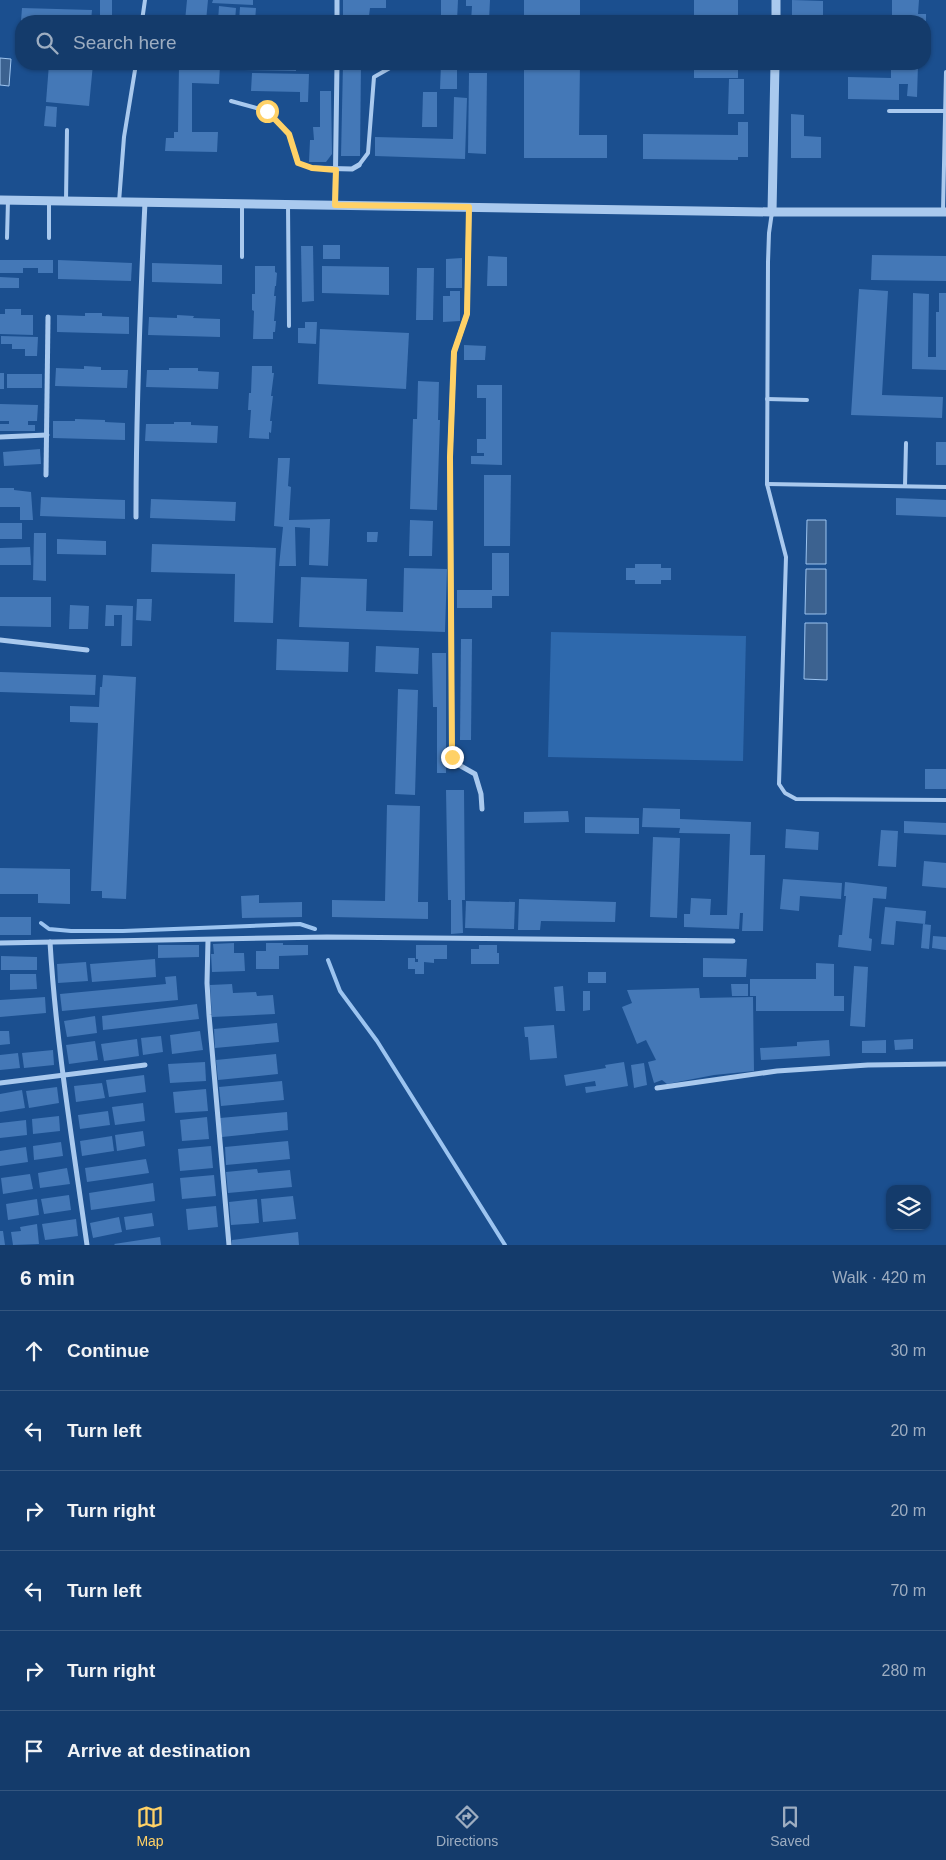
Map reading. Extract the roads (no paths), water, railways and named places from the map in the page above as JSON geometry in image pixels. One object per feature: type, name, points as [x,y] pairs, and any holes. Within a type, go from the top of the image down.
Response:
[{"type":"street","points":[[337,0],[337,15]]},
{"type":"street","points":[[776,0],[776,15]]},
{"type":"street","points":[[335,205],[337,70]]},
{"type":"street","points":[[772,212],[775,70]]},
{"type":"street","points":[[312,168],[336,170],[352,169],[359,166]]},
{"type":"street","points":[[4,200],[772,212],[945,212]]},
{"type":"street","points":[[136,517],[136,437],[145,202]]},
{"type":"street","points":[[469,207],[467,314],[454,352],[450,457],[452,757],[475,774],[481,794],[482,809]]},
{"type":"street","points":[[46,475],[48,317]]},
{"type":"street","points":[[0,437],[47,436]]},
{"type":"street","points":[[0,640],[87,650]]},
{"type":"street","points":[[0,943],[327,937],[733,942]]},
{"type":"street","points":[[208,940],[207,983],[209,1015],[228,1245]]},
{"type":"street","points":[[50,942],[52,976],[87,1245]]},
{"type":"street","points":[[657,1088],[777,1071],[868,1065],[946,1064]]},
{"type":"street","points":[[0,1083],[145,1065]]},
{"type":"lane","points":[[143,15],[146,0]]},
{"type":"lane","points":[[118,202],[124,137],[135,70]]},
{"type":"lane","points":[[359,166],[368,153],[374,77],[387,70]]},
{"type":"lane","points":[[945,212],[946,72]]},
{"type":"lane","points":[[231,101],[267,111],[289,134],[298,163],[312,168]]},
{"type":"lane","points":[[889,111],[945,111]]},
{"type":"lane","points":[[66,201],[67,130]]},
{"type":"lane","points":[[4,200],[7,238]]},
{"type":"lane","points":[[49,238],[50,201]]},
{"type":"lane","points":[[242,203],[242,257]]},
{"type":"lane","points":[[288,204],[289,326]]},
{"type":"lane","points":[[772,212],[768,262],[767,484],[786,557],[779,784],[785,793],[796,800],[946,800]]},
{"type":"lane","points":[[767,399],[807,400]]},
{"type":"lane","points":[[905,486],[906,443]]},
{"type":"lane","points":[[767,484],[946,487]]},
{"type":"waterway","points":[[41,923],[49,929],[71,931],[123,931],[300,924],[315,929]]},
{"type":"waterway","points":[[328,960],[340,991],[377,1041],[505,1245]]}]
